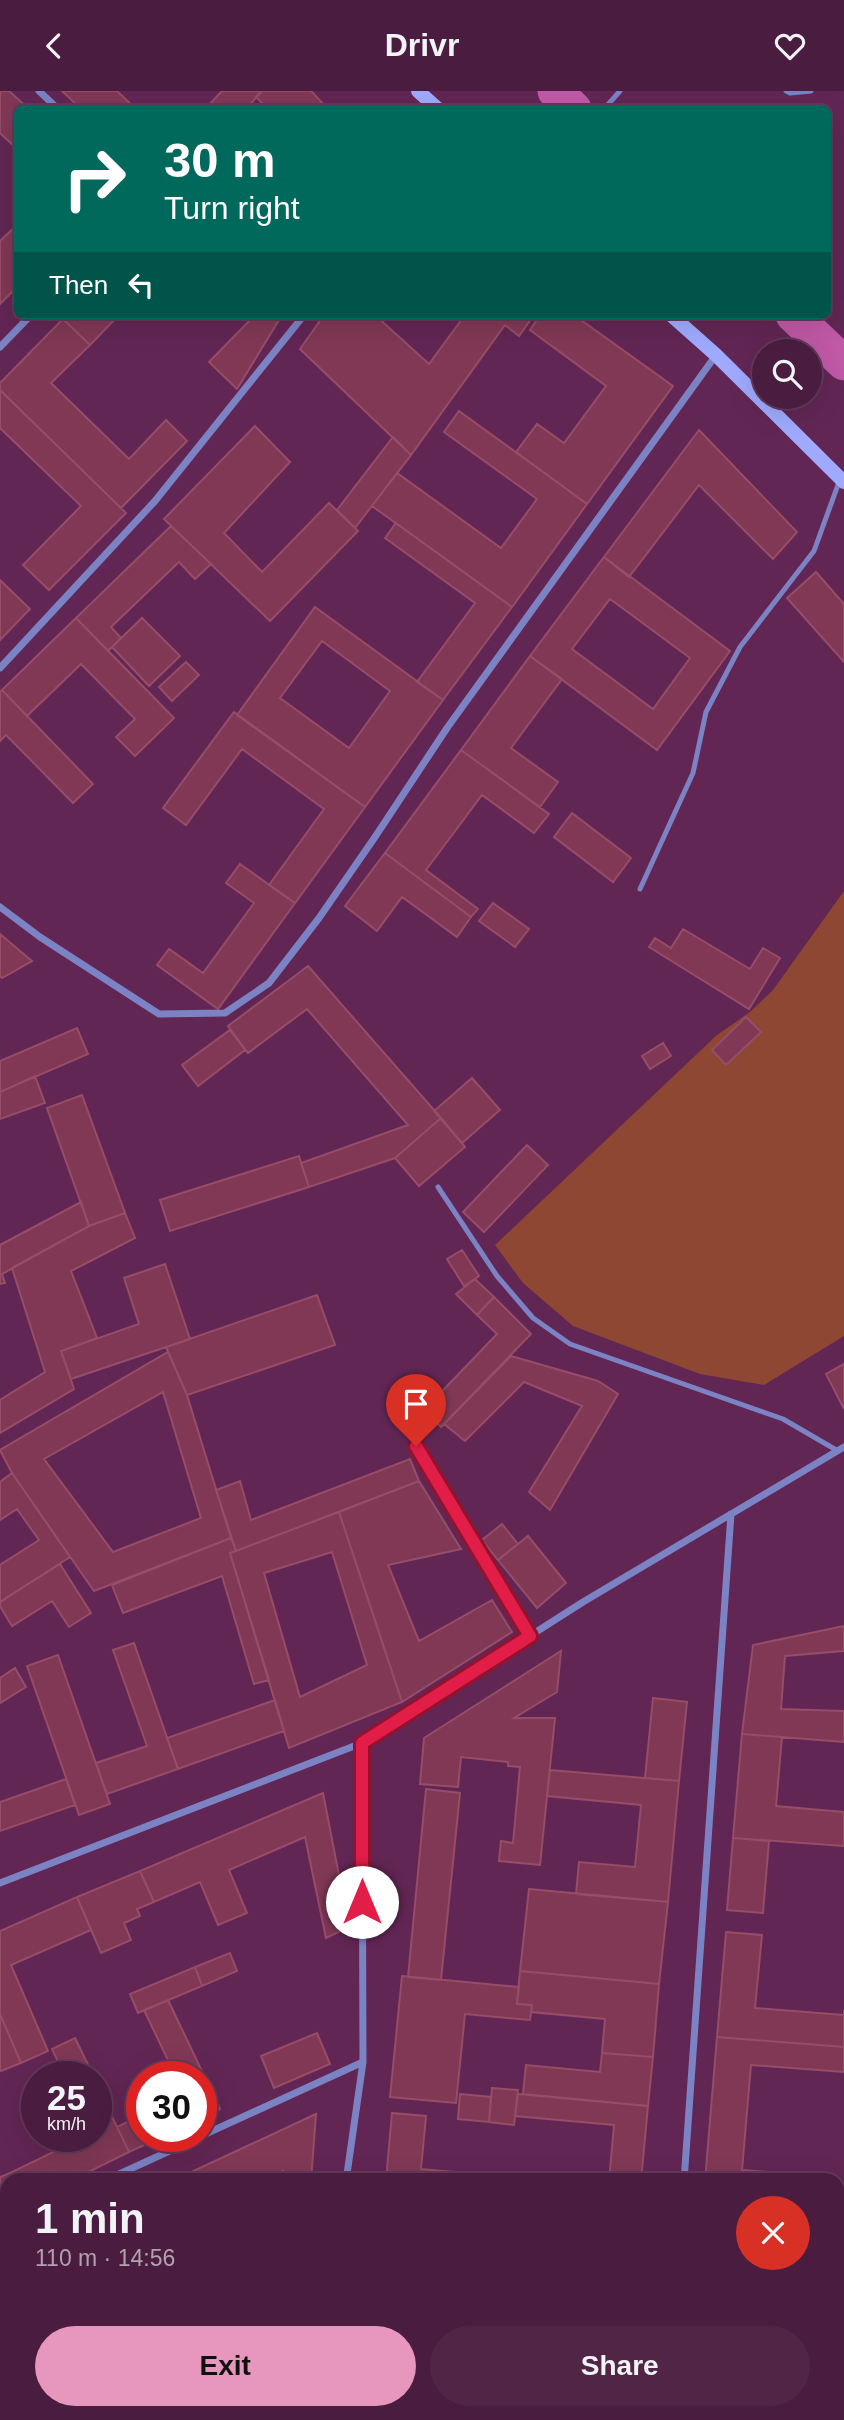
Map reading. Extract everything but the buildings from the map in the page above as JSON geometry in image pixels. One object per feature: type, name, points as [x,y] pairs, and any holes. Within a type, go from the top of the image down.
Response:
[{"type":"main road","points":[[676,319],[716,355],[842,481]]},
{"type":"street","points":[[39,91],[54,105]]},
{"type":"street","points":[[0,347],[28,319]]},
{"type":"street","points":[[0,668],[155,501],[301,319]]},
{"type":"street","points":[[0,907],[40,937],[159,1014],[225,1013],[269,983],[326,908],[447,728],[716,355]]},
{"type":"street","points":[[0,1884],[362,1743],[530,1636],[841,1449]]},
{"type":"street","points":[[685,2173],[731,1514]]},
{"type":"street","points":[[347,2173],[363,2062],[362,1743]]},
{"type":"street","points":[[217,2128],[363,2062]]},
{"type":"street","points":[[121,2173],[166,2152]]},
{"type":"lane","points":[[608,105],[620,91]]},
{"type":"lane","points":[[786,91],[811,91]]},
{"type":"lane","points":[[640,889],[694,773],[706,712],[740,647],[814,551],[842,481]]},
{"type":"lane","points":[[438,1187],[496,1276],[533,1318],[570,1344],[783,1419],[841,1449]]},
{"type":"lane","points":[[416,1446],[530,1636]]},
{"type":"shaded area","points":[[844,891],[844,1336],[764,1385],[700,1374],[573,1326],[523,1283],[495,1245],[717,1035],[750,1012],[773,990]]},
{"type":"waterway","points":[[555,91],[570,105]]},
{"type":"waterway","points":[[797,319],[844,363]]},
{"type":"route","points":[[362,1902],[362,1743],[530,1636],[416,1446]]}]
